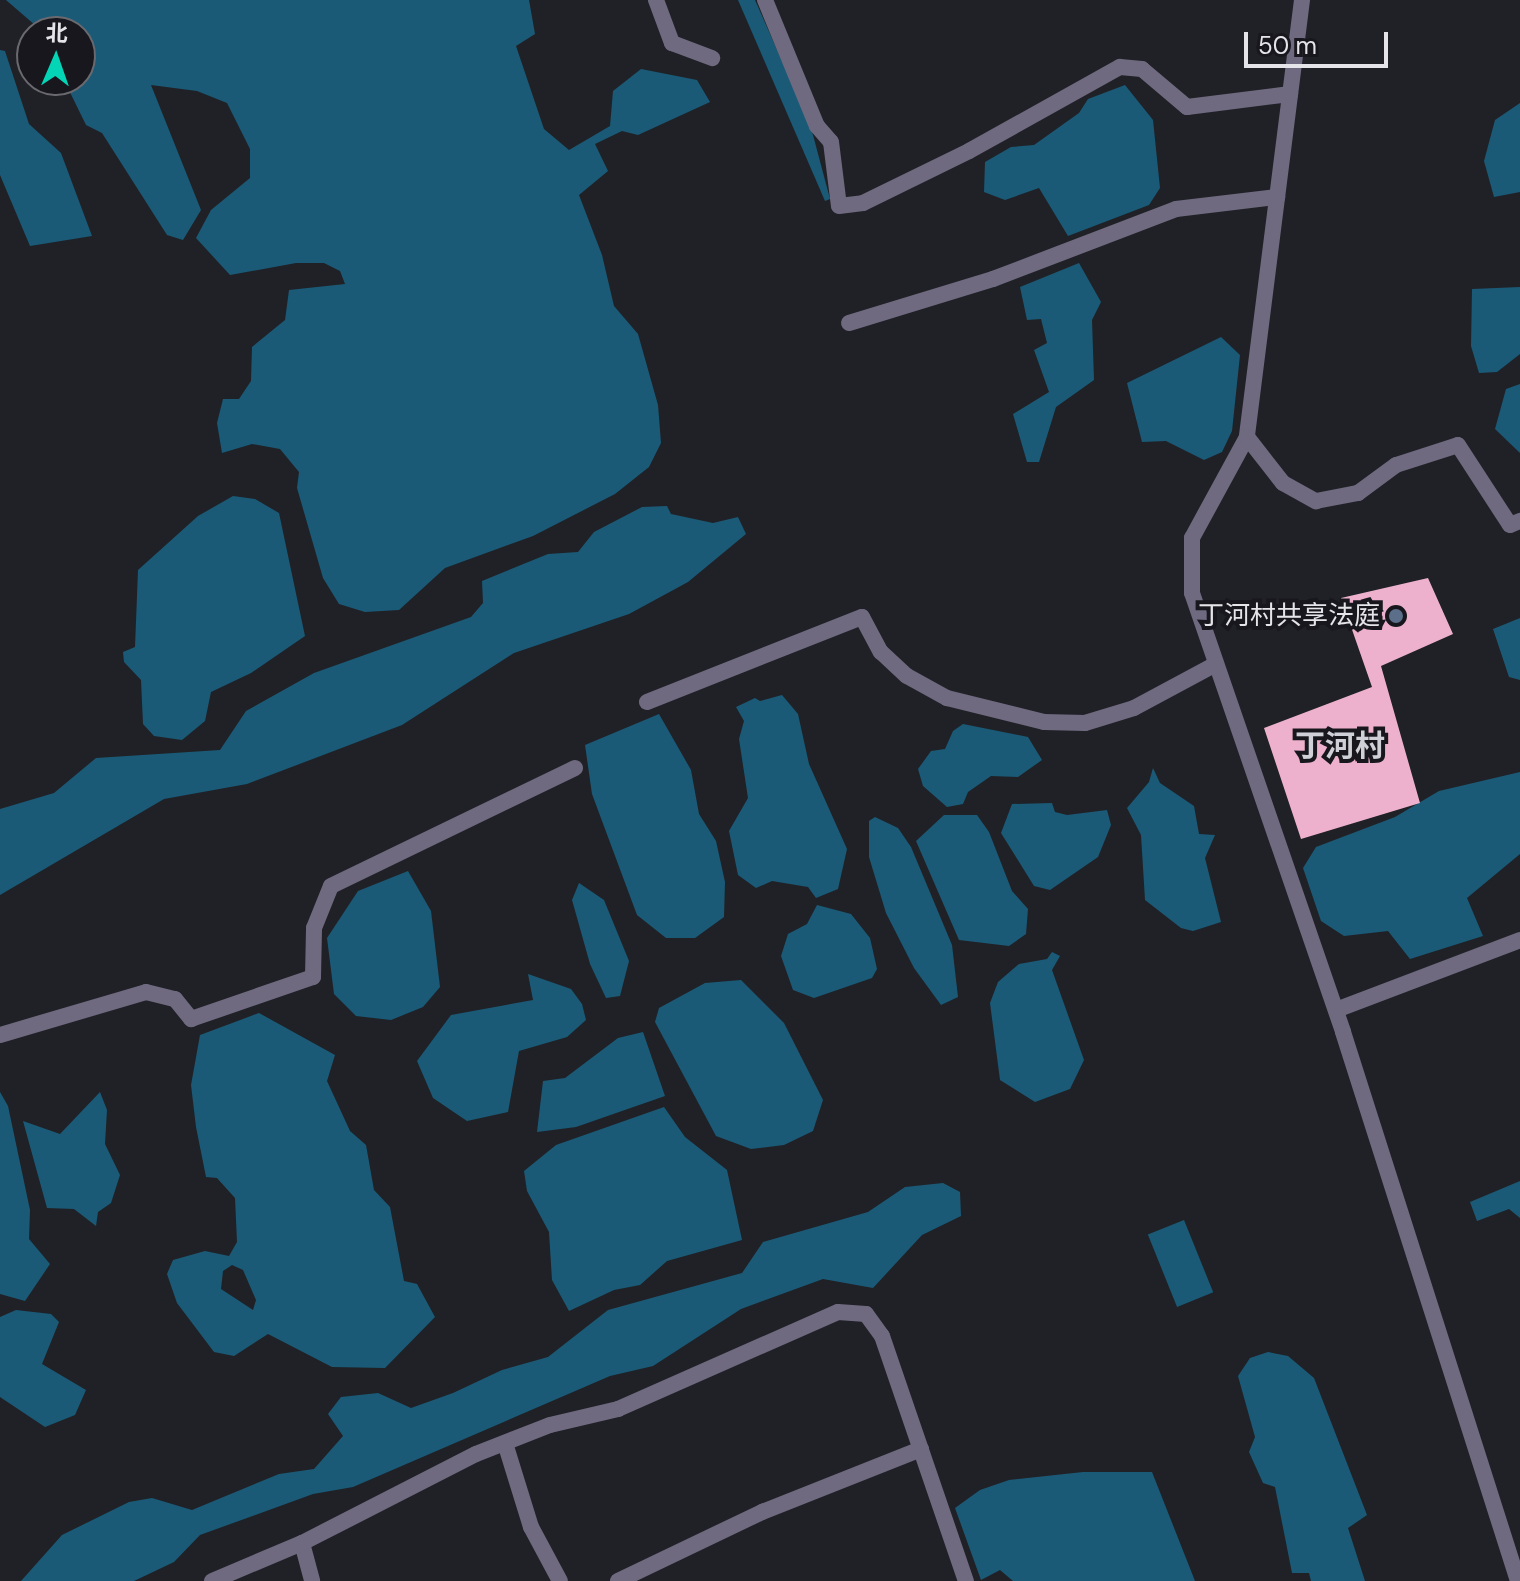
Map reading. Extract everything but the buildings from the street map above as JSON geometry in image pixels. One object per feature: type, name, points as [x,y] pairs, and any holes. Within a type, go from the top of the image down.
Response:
[{"type":"street","points":[[656,0],[672,43],[712,58]]},
{"type":"street","points":[[765,0],[817,126],[831,142],[839,206],[863,203],[969,151],[1120,67],[1142,69],[1187,107],[1290,94]]},
{"type":"street","points":[[1302,0],[1247,437],[1192,538],[1192,593],[1336,1010],[1518,1581]]},
{"type":"street","points":[[849,323],[993,279],[1176,209],[1277,197]]},
{"type":"street","points":[[1247,437],[1283,483],[1316,501],[1358,493],[1396,465],[1458,445],[1510,525],[1520,521]]},
{"type":"street","points":[[647,702],[862,617],[881,652],[907,676],[947,698],[1044,722],[1085,723],[1134,708],[1216,664]]},
{"type":"street","points":[[0,1035],[146,992],[175,999],[191,1019],[313,977],[314,928],[331,886],[575,768]]},
{"type":"street","points":[[1336,1010],[1520,940]]},
{"type":"street","points":[[212,1581],[302,1543],[505,1443],[618,1409],[838,1312],[866,1314],[882,1336],[966,1581]]},
{"type":"street","points":[[505,1443],[531,1527],[560,1581]]},
{"type":"street","points":[[618,1581],[762,1512],[921,1449]]},
{"type":"street","points":[[302,1543],[312,1581]]},
{"type":"water","points":[[6,0],[529,0],[535,34],[516,46],[544,129],[569,150],[610,126],[613,91],[641,69],[697,80],[710,102],[638,135],[622,131],[595,144],[608,171],[579,195],[602,255],[614,306],[638,334],[658,405],[661,443],[649,467],[615,494],[533,536],[445,568],[399,610],[365,612],[339,604],[323,578],[297,488],[299,472],[280,449],[252,444],[222,453],[217,423],[223,399],[239,399],[251,381],[252,347],[285,320],[289,290],[345,284],[340,271],[324,263],[296,263],[230,275],[196,238],[211,210],[250,178],[250,149],[227,103],[197,91],[151,85],[201,210],[183,240],[167,235],[102,133],[86,125],[72,96],[96,96],[96,16],[24,16]]},
{"type":"water","points":[[738,0],[755,0],[813,135],[830,199],[825,201]]},
{"type":"water","points":[[0,50],[5,51],[16,84],[16,96],[20,96],[29,124],[61,153],[92,236],[30,246],[0,175]]},
{"type":"water","points":[[1125,85],[1153,120],[1160,188],[1149,205],[1068,236],[1039,188],[1005,200],[984,192],[985,162],[1011,147],[1034,145],[1079,113],[1088,99]]},
{"type":"water","points":[[1520,103],[1520,192],[1494,197],[1484,161],[1495,120]]},
{"type":"water","points":[[1079,263],[1101,302],[1092,320],[1094,380],[1056,407],[1039,462],[1027,462],[1013,414],[1049,392],[1034,350],[1047,343],[1041,319],[1027,320],[1020,287]]},
{"type":"water","points":[[1520,287],[1520,354],[1497,372],[1479,373],[1471,346],[1472,289]]},
{"type":"water","points":[[1221,337],[1240,355],[1232,431],[1222,452],[1204,460],[1166,441],[1142,442],[1127,383]]},
{"type":"water","points":[[1520,384],[1520,453],[1495,429],[1506,389]]},
{"type":"water","points":[[233,496],[255,499],[279,513],[305,636],[251,673],[211,692],[205,721],[182,740],[154,736],[143,724],[141,680],[124,662],[123,652],[135,647],[138,570],[198,516]]},
{"type":"water","points":[[667,506],[671,514],[713,523],[738,517],[746,534],[688,582],[629,614],[514,653],[402,725],[247,784],[164,799],[0,895],[0,809],[54,793],[96,758],[220,750],[246,711],[314,673],[471,617],[483,603],[482,581],[548,554],[578,552],[594,532],[642,507]]},
{"type":"water","points":[[1520,618],[1520,680],[1509,677],[1493,629]]},
{"type":"water","points":[[782,695],[798,714],[809,764],[847,849],[838,889],[816,898],[808,887],[772,881],[756,888],[738,875],[729,831],[748,798],[739,739],[744,721],[736,707],[755,698],[760,701]]},
{"type":"water","points":[[659,714],[691,770],[699,814],[716,841],[725,882],[724,917],[695,938],[666,938],[637,915],[592,794],[585,745]]},
{"type":"water","points":[[963,724],[1028,737],[1042,760],[1018,777],[991,776],[968,792],[963,804],[947,807],[923,786],[918,769],[931,751],[945,749],[953,731]]},
{"type":"water","points":[[1153,768],[1160,783],[1194,806],[1199,834],[1215,835],[1205,858],[1221,922],[1193,931],[1181,928],[1145,900],[1141,835],[1127,808],[1149,782]]},
{"type":"water","points":[[1520,772],[1520,854],[1467,898],[1483,936],[1410,959],[1388,931],[1344,936],[1321,921],[1303,868],[1316,847],[1395,817],[1439,791]]},
{"type":"water","points":[[1052,803],[1055,812],[1067,815],[1107,810],[1111,825],[1098,857],[1050,890],[1034,886],[1001,833],[1012,804]]},
{"type":"water","points":[[944,815],[977,815],[989,832],[1012,891],[1028,909],[1026,934],[1009,946],[959,940],[916,841]]},
{"type":"water","points":[[875,817],[898,828],[911,847],[952,945],[958,997],[941,1005],[914,968],[886,913],[869,857],[869,821]]},
{"type":"water","points":[[408,871],[431,911],[440,987],[423,1007],[391,1020],[356,1016],[334,994],[327,938],[358,891]]},
{"type":"water","points":[[579,883],[604,900],[629,961],[620,996],[606,998],[590,964],[572,900]]},
{"type":"water","points":[[817,905],[851,914],[870,938],[877,969],[872,978],[814,998],[793,990],[781,956],[788,934],[807,924]]},
{"type":"water","points":[[1052,952],[1060,956],[1052,970],[1084,1060],[1070,1089],[1035,1102],[1000,1080],[990,1003],[998,982],[1019,964],[1047,959]]},
{"type":"water","points":[[528,974],[571,989],[582,1004],[586,1020],[567,1037],[519,1051],[508,1112],[467,1121],[433,1098],[417,1061],[451,1015],[533,1000]]},
{"type":"water","points":[[741,980],[784,1023],[823,1100],[813,1131],[784,1145],[751,1149],[716,1136],[655,1022],[659,1008],[705,983]]},
{"type":"water","points":[[259,1013],[335,1055],[327,1081],[350,1131],[366,1145],[374,1190],[390,1207],[404,1281],[417,1284],[435,1317],[385,1368],[332,1367],[268,1334],[234,1356],[214,1352],[177,1303],[167,1274],[173,1260],[205,1251],[229,1256],[237,1242],[235,1198],[217,1178],[206,1177],[196,1127],[191,1085],[200,1035]],"holes":[[[232,1265],[243,1270],[256,1300],[253,1310],[221,1289],[223,1271]]]},
{"type":"water","points":[[643,1032],[665,1096],[576,1127],[537,1132],[543,1081],[565,1078],[618,1038]]},
{"type":"water","points":[[0,1092],[8,1106],[30,1210],[29,1239],[50,1264],[25,1301],[0,1294]]},
{"type":"water","points":[[100,1092],[107,1110],[105,1144],[120,1175],[111,1203],[98,1212],[96,1226],[74,1209],[47,1208],[23,1121],[60,1134]]},
{"type":"water","points":[[664,1107],[685,1137],[727,1170],[742,1240],[667,1261],[640,1285],[614,1290],[569,1311],[552,1280],[549,1232],[527,1191],[524,1171],[556,1145]]},
{"type":"water","points":[[1520,1181],[1520,1218],[1509,1209],[1477,1221],[1470,1202]]},
{"type":"water","points":[[943,1183],[960,1192],[961,1216],[922,1235],[873,1288],[823,1279],[741,1309],[653,1366],[610,1376],[353,1487],[313,1494],[200,1535],[174,1562],[134,1581],[21,1581],[62,1535],[129,1502],[152,1498],[192,1510],[279,1474],[314,1469],[343,1436],[328,1414],[341,1397],[378,1393],[411,1408],[502,1370],[548,1357],[608,1310],[742,1273],[763,1242],[868,1212],[905,1187]]},
{"type":"water","points":[[1184,1220],[1213,1292],[1177,1307],[1148,1235]]},
{"type":"water","points":[[16,1310],[51,1314],[59,1322],[42,1364],[86,1390],[75,1415],[45,1427],[0,1397],[0,1317]]},
{"type":"water","points":[[1268,1352],[1288,1356],[1314,1378],[1367,1515],[1348,1528],[1365,1581],[1311,1581],[1309,1573],[1292,1573],[1275,1487],[1263,1483],[1249,1452],[1255,1437],[1238,1376],[1250,1358]]},
{"type":"water","points":[[1083,1472],[1152,1472],[1195,1581],[1013,1581],[1000,1570],[981,1580],[955,1508],[980,1490],[1009,1480]]},
{"type":"place","name":"丁河村共享法庭","points":[[1396,616]]},
{"type":"district","name":"丁河村","points":[[1340,746]]}]
